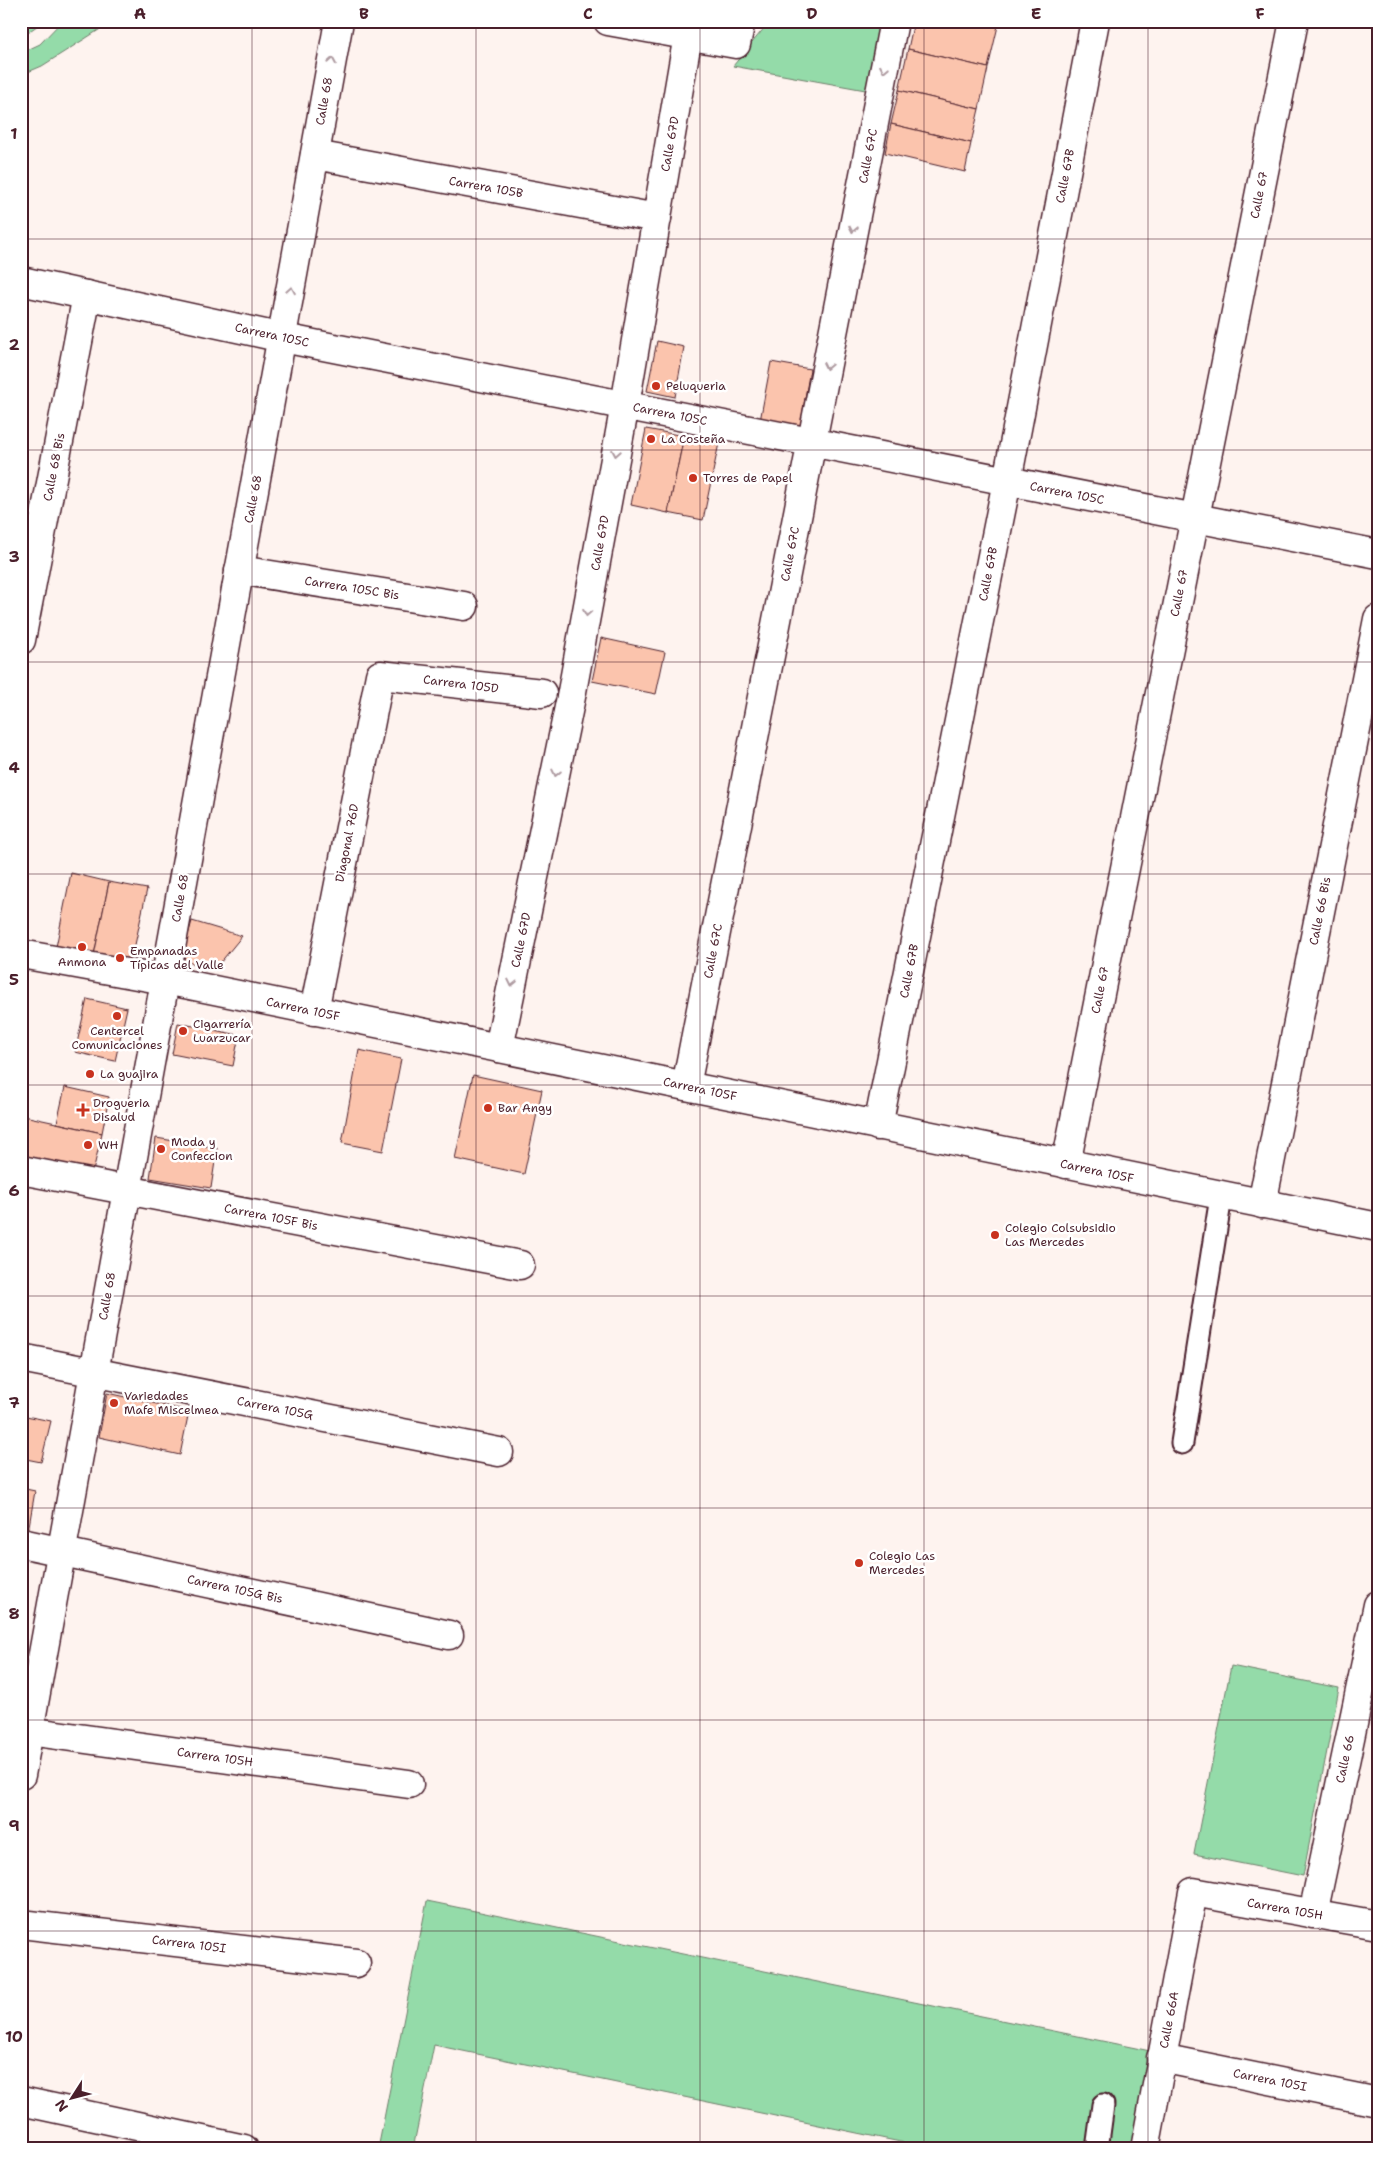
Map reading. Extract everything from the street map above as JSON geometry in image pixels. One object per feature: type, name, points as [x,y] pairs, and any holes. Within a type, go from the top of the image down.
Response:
[{"type":"street","name":"Calle 68","points":[[21,1775],[25,1731],[61,1552],[164,980],[283,338],[339,21]]},
{"type":"street","points":[[608,21],[688,36],[738,33]]},
{"type":"street","name":"Calle 67C","points":[[686,1086],[894,21]]},
{"type":"street","name":"Calle 67B","points":[[878,1126],[1007,481],[1095,21]]},
{"type":"street","name":"Calle 67","points":[[1066,1164],[1294,21]]},
{"type":"street","name":"Calle 67D","points":[[499,1048],[571,697],[625,405],[688,36]]},
{"type":"street","name":"Carrera 105B","points":[[314,155],[657,218]]},
{"type":"street","name":"Carrera 105C","points":[[21,281],[283,338],[1378,554]]},
{"type":"street","name":"Calle 68 Bis","points":[[21,640],[87,295]]},
{"type":"street","name":"Carrera 105C Bis","points":[[240,570],[464,606]]},
{"type":"street","name":"Calle 66 Bis","points":[[1262,1204],[1378,619]]},
{"type":"street","name":"Carrera 105D","points":[[380,675],[542,694]]},
{"type":"street","name":"Diagonal 76D","points":[[314,1011],[380,675]]},
{"type":"street","name":"Carrera 105F","points":[[21,954],[164,980],[1378,1227]]},
{"type":"street","name":"Carrera 105F Bis","points":[[21,1170],[520,1265]]},
{"type":"street","name":"Carrera 105G","points":[[21,1358],[499,1452]]},
{"type":"street","name":"Carrera 105G Bis","points":[[21,1543],[449,1635]]},
{"type":"street","name":"Calle 66","points":[[1313,1914],[1378,1605]]},
{"type":"street","name":"Carrera 105H","points":[[25,1731],[409,1784]]},
{"type":"street","name":"Carrera 105H","points":[[1193,1892],[1378,1925]]},
{"type":"street","name":"Calle 66A","points":[[1145,2149],[1193,1892]]},
{"type":"street","name":"Carrera 105I","points":[[21,1924],[356,1963]]},
{"type":"street","name":"Carrera 105I","points":[[1161,2058],[1378,2102]]},
{"type":"street","points":[[21,2101],[244,2149]]},
{"type":"lane","points":[[1182,1443],[1221,1196]]},
{"type":"lane","points":[[1097,2149],[1102,2105]]},
{"type":"green space","points":[[21,21],[44,21],[21,37]]},
{"type":"green space","points":[[62,21],[113,21],[42,66],[21,75],[21,53],[40,44]]},
{"type":"green space","points":[[770,21],[883,21],[871,91],[733,66]]},
{"type":"green space","points":[[1231,1666],[1339,1688],[1303,1876],[1194,1854]]},
{"type":"green space","points":[[427,1901],[1155,2052],[1135,2149],[934,2149],[434,2045],[413,2149],[378,2149]]},
{"type":"building","points":[[914,21],[977,21],[998,26],[988,68],[908,49]]},
{"type":"building","points":[[908,49],[988,68],[979,109],[899,90]]},
{"type":"building","points":[[899,90],[979,109],[971,143],[891,124]]},
{"type":"building","points":[[891,124],[971,143],[965,172],[885,153]]},
{"type":"building","points":[[657,341],[684,347],[675,397],[647,391]]},
{"type":"building","points":[[771,362],[810,369],[800,428],[760,421]]},
{"type":"building","points":[[646,429],[684,436],[668,513],[631,505]]},
{"type":"building","name":"Torres de Papel","points":[[684,436],[719,443],[703,520],[668,513]]},
{"type":"building","points":[[601,638],[665,652],[656,694],[592,681]]},
{"type":"building","points":[[71,873],[109,882],[93,960],[55,952]]},
{"type":"building","points":[[109,882],[147,889],[130,968],[93,960]]},
{"type":"building","points":[[192,921],[242,936],[215,969],[181,960]]},
{"type":"building","points":[[87,999],[127,1008],[115,1061],[75,1052]]},
{"type":"building","points":[[178,1023],[239,1035],[233,1066],[172,1054]]},
{"type":"building","points":[[359,1050],[401,1059],[383,1151],[342,1143]]},
{"type":"building","points":[[473,1075],[542,1090],[524,1174],[455,1159]]},
{"type":"building","name":"Drogueria Disalud","points":[[65,1087],[109,1097],[102,1133],[57,1123]]},
{"type":"building","points":[[24,1116],[102,1133],[91,1180],[21,1165],[21,1128]]},
{"type":"building","points":[[156,1138],[217,1148],[211,1188],[150,1178]]},
{"type":"building","points":[[107,1393],[189,1411],[180,1455],[99,1437]]},
{"type":"building","points":[[21,1415],[51,1421],[41,1462],[21,1458]]},
{"type":"building","points":[[21,1488],[35,1491],[28,1532],[21,1530]]},
{"type":"place","name":"Peluqueria","points":[[656,386]]},
{"type":"place","name":"La Costeña","points":[[651,439]]},
{"type":"place","name":"Torres de Papel","points":[[693,478]]},
{"type":"place","name":"Anmona","points":[[82,947]]},
{"type":"place","name":"Empanadas Típicas del Valle","points":[[120,958]]},
{"type":"place","name":"Centercel Comunicaciones","points":[[117,1016]]},
{"type":"place","name":"Cigarrería Luarzucar","points":[[183,1031]]},
{"type":"place","name":"La guajira","points":[[90,1074]]},
{"type":"place","name":"Bar Angy","points":[[488,1108]]},
{"type":"place","name":"Drogueria Disalud","points":[[83,1110]]},
{"type":"place","name":"WH","points":[[88,1145]]},
{"type":"place","name":"Moda y Confeccion","points":[[161,1149]]},
{"type":"place","name":"Colegio Colsubsidio Las Mercedes","points":[[995,1235]]},
{"type":"place","name":"Variedades Mafe Miscelmea","points":[[114,1403]]},
{"type":"place","name":"Colegio Las Mercedes","points":[[859,1563]]}]
